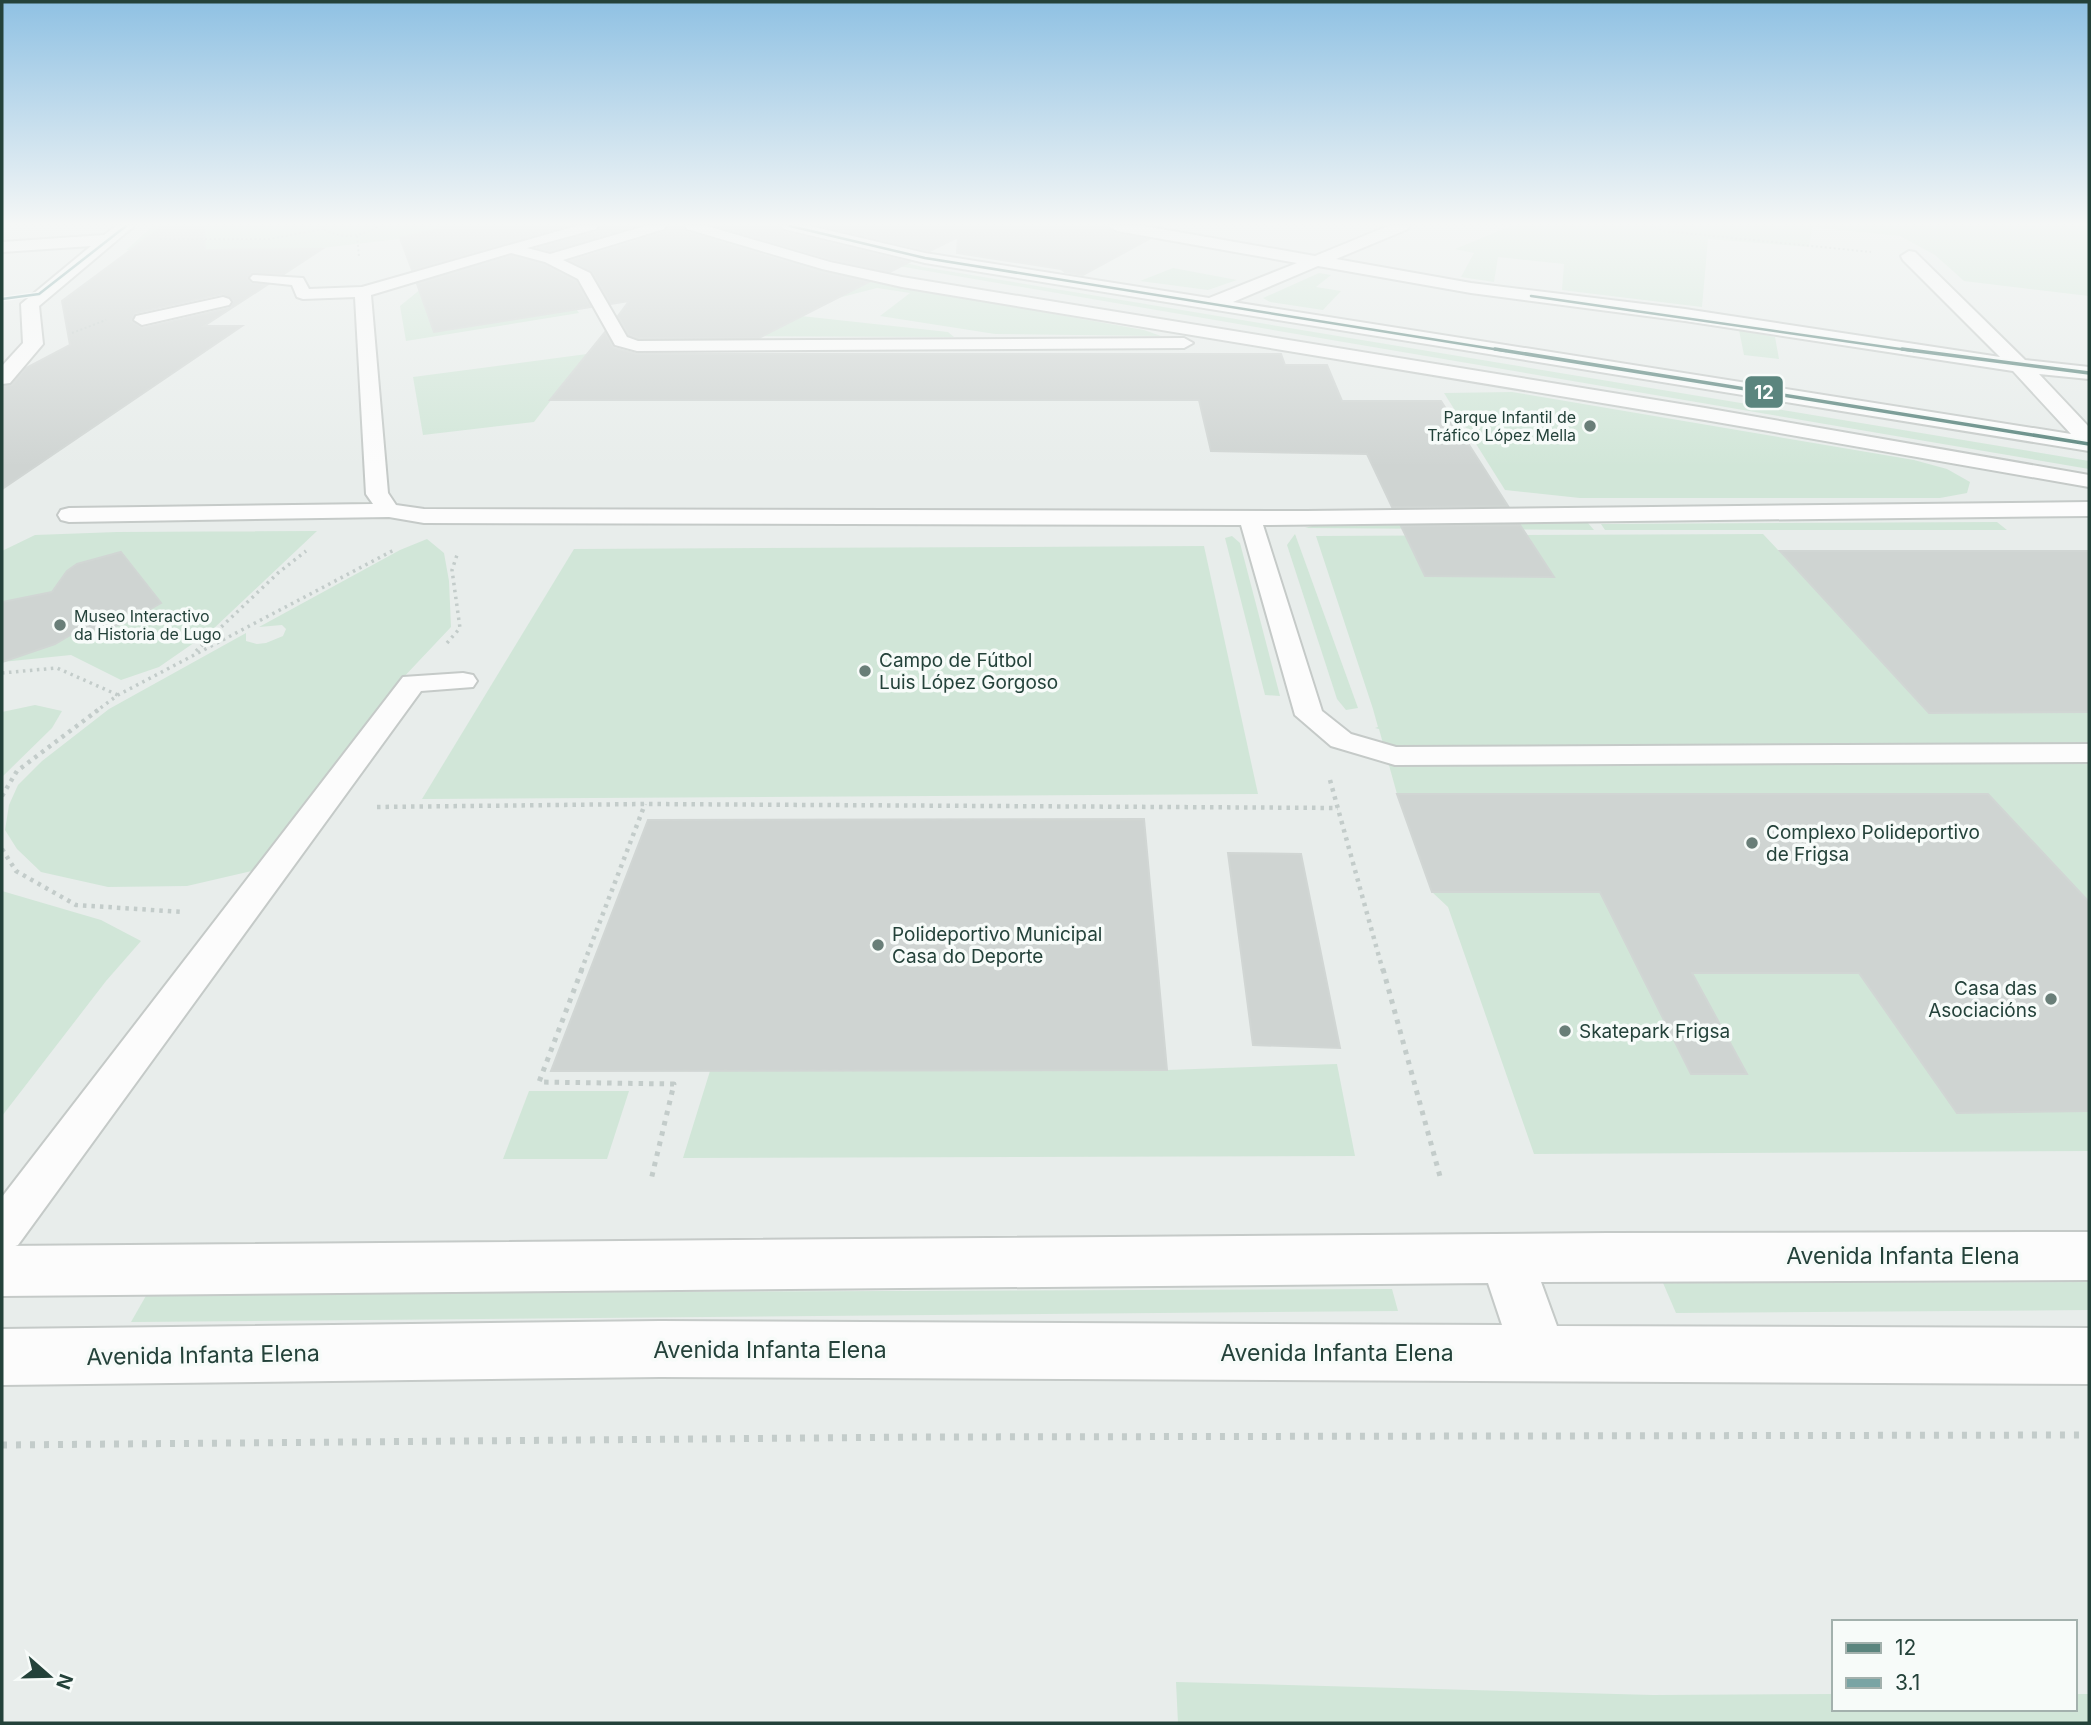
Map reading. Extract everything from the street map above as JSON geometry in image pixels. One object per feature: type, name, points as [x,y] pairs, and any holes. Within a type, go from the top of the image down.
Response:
[{"type":"street","points":[[2,378],[33,344],[30,306]]},
{"type":"street","points":[[1227,306],[2089,442]]},
{"type":"street","points":[[1618,306],[2019,366],[2089,373]]},
{"type":"street","points":[[1960,306],[2089,442]]},
{"type":"street","name":"Avenida Infanta Elena","points":[[2,1271],[1506,1258],[2089,1256]]},
{"type":"street","points":[[1506,1258],[1539,1354]]},
{"type":"street","name":"Avenida Infanta Elena","points":[[2,1357],[660,1349],[2089,1356]]},
{"type":"lane","points":[[142,320],[203,306]]},
{"type":"lane","points":[[364,306],[377,494],[389,510]]},
{"type":"lane","points":[[600,306],[621,341],[637,346],[1222,343],[1231,335]]},
{"type":"lane","points":[[1054,306],[2089,481]]},
{"type":"lane","points":[[69,515],[389,510],[424,516],[1250,518],[2089,509]]},
{"type":"lane","points":[[1250,518],[1308,715],[1342,740],[1395,756],[2089,753]]},
{"type":"lane","points":[[2,1231],[412,683],[463,681]]},
{"type":"path","points":[[193,654],[278,573],[315,546]]},
{"type":"path","points":[[2,796],[17,771],[118,695],[396,549]]},
{"type":"path","points":[[412,683],[460,628],[453,570],[459,549]]},
{"type":"path","points":[[2,673],[57,668],[118,695]]},
{"type":"path","points":[[1328,772],[1441,1180]]},
{"type":"path","points":[[372,807],[645,804],[1338,808]]},
{"type":"path","points":[[645,804],[539,1083],[674,1084],[651,1180]]},
{"type":"path","points":[[2,849],[16,871],[76,905],[241,915]]},
{"type":"path","points":[[2,1445],[911,1437],[2089,1435]]},
{"type":"green space","points":[[400,306],[425,306],[434,332],[570,310],[574,306],[579,313],[406,341]]},
{"type":"green space","points":[[892,306],[1012,306],[1144,330],[1161,336],[995,334],[880,316]]},
{"type":"green space","points":[[1136,306],[1160,306],[2089,461],[2089,469]]},
{"type":"green space","points":[[1300,306],[1326,306],[1323,310]]},
{"type":"green space","points":[[801,316],[948,332],[954,337],[666,336]]},
{"type":"green space","points":[[1739,330],[1775,337],[1779,359],[1744,355]]},
{"type":"green space","points":[[587,354],[534,422],[423,435],[413,377]]},
{"type":"green space","name":"Parque Infantil de Tráfico López Mella","points":[[1512,392],[1914,460],[1947,469],[1970,482],[1967,493],[1940,498],[1580,498],[1505,490],[1444,393]]},
{"type":"green space","points":[[1997,522],[2007,530],[1605,530],[1601,524]]},
{"type":"green space","points":[[1588,523],[1594,530],[1305,528],[1316,525]]},
{"type":"green space","points":[[317,531],[211,631],[159,667],[121,680],[71,655],[2,662],[2,551],[35,535]]},
{"type":"green space","points":[[1295,534],[1358,708],[1346,710],[1337,699],[1287,545]]},
{"type":"green space","name":"Complexo Polideportivo de Frigsa","points":[[1763,534],[1779,551],[2089,550],[2089,1151],[1534,1154],[1448,907],[1432,892],[1397,794],[1379,729],[1375,728],[1378,727],[1373,709],[1316,536]]},
{"type":"green space","points":[[1232,536],[1240,543],[1280,696],[1265,695],[1225,538]]},
{"type":"green space","points":[[427,539],[444,553],[449,581],[451,627],[400,681],[256,870],[187,886],[108,887],[41,872],[17,849],[5,830],[9,805],[18,785],[42,761],[109,709],[246,633],[246,641],[257,644],[283,636],[286,629],[282,625],[259,627],[400,550]]},
{"type":"green space","name":"Campo de Fútbol Luis López Gorgoso","points":[[1204,546],[1258,794],[422,799],[574,549]]},
{"type":"green space","points":[[35,705],[62,711],[52,728],[2,777],[2,712]]},
{"type":"green space","points":[[2,891],[101,920],[141,941],[106,981],[2,1116]]},
{"type":"green space","points":[[1337,1064],[1355,1156],[683,1158],[710,1071],[1167,1070]]},
{"type":"green space","points":[[529,1091],[629,1091],[607,1159],[503,1159]]},
{"type":"green space","points":[[2089,1282],[2089,1310],[1676,1313],[1663,1283]]},
{"type":"green space","points":[[1392,1289],[1398,1311],[131,1322],[147,1294]]},
{"type":"green space","points":[[1176,1682],[1653,1695],[1832,1694],[1832,1711],[2077,1711],[2077,1694],[2089,1694],[2089,1723],[1178,1723]]},
{"type":"building","points":[[63,306],[165,306],[135,313],[131,321],[143,328],[234,306],[204,326],[242,326],[2,489],[2,386],[12,385],[26,368],[70,345]]},
{"type":"building","points":[[425,306],[591,307],[434,332]]},
{"type":"building","points":[[625,306],[821,306],[759,338],[638,338],[629,335],[618,316]]},
{"type":"building","points":[[605,332],[614,348],[637,354],[1281,354],[1285,365],[1327,365],[1342,401],[1441,401],[1508,506],[1392,507],[1367,454],[1211,451],[1199,400],[550,400]]},
{"type":"building","points":[[1520,525],[1554,577],[1425,576],[1401,526]]},
{"type":"building","points":[[1780,551],[2089,551],[2089,712],[1929,713]]},
{"type":"building","name":"Museo Interactivo da Historia de Lugo","points":[[121,552],[161,603],[127,622],[108,628],[77,631],[55,644],[2,662],[2,602],[52,592],[67,571],[77,564]]},
{"type":"building","points":[[1397,794],[1988,794],[2089,902],[2089,1111],[1957,1113],[1859,973],[1692,973],[1747,1074],[1691,1074],[1600,892],[1432,892]]},
{"type":"building","name":"Polideportivo Municipal Casa do Deporte","points":[[1144,819],[1167,1070],[551,1071],[648,820]]},
{"type":"building","points":[[1228,853],[1301,854],[1340,1048],[1253,1045]]},
{"type":"transit line","name":"12","points":[[1229,306],[2089,444]]},
{"type":"transit line","name":"12","points":[[1608,306],[1949,356],[2089,373]]},
{"type":"place","name":"Parque Infantil de Tráfico López Mella","points":[[1590,426]]},
{"type":"place","name":"Museo Interactivo da Historia de Lugo","points":[[60,625]]},
{"type":"place","name":"Campo de Fútbol Luis López Gorgoso","points":[[865,671]]},
{"type":"place","name":"Complexo Polideportivo de Frigsa","points":[[1752,843]]},
{"type":"place","name":"Polideportivo Municipal Casa do Deporte","points":[[878,945]]},
{"type":"place","name":"Casa das Asociacións","points":[[2051,999]]},
{"type":"place","name":"Skatepark Frigsa","points":[[1565,1031]]}]
